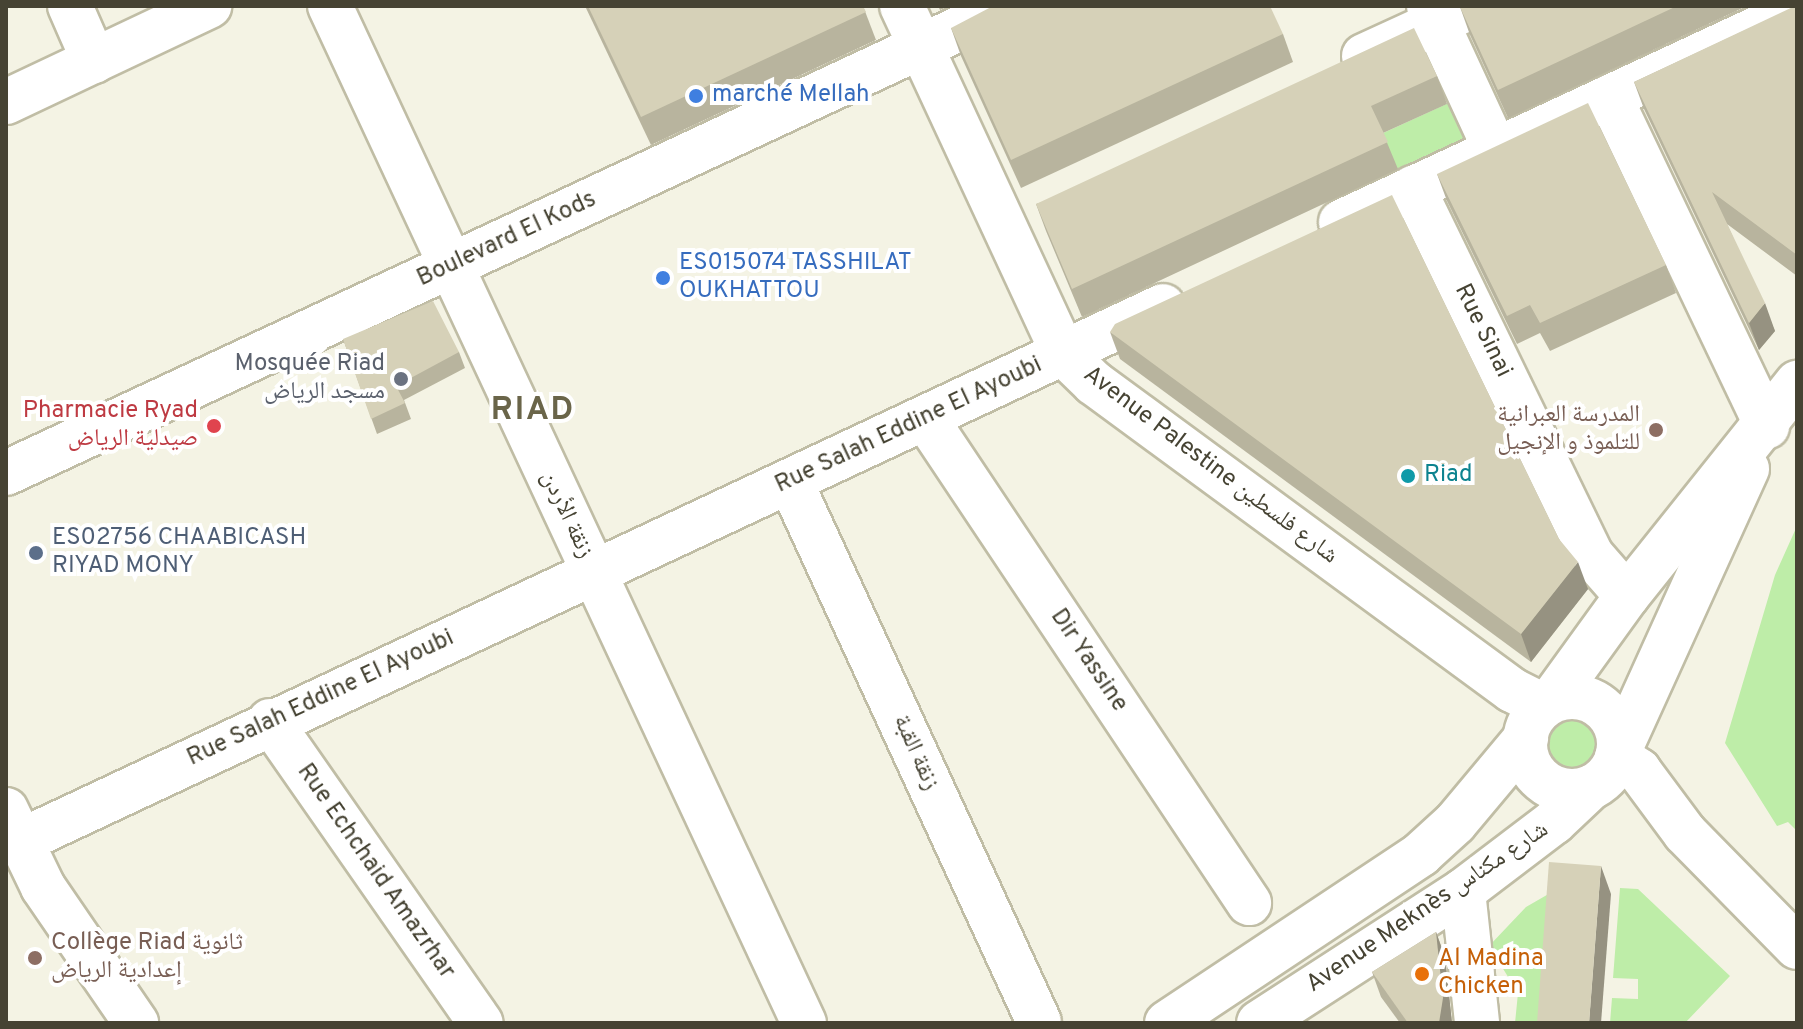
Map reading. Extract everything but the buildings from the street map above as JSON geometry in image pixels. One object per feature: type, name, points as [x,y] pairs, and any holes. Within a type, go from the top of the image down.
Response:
[{"type":"street","points":[[70,6],[94,61]]},
{"type":"street","points":[[6,102],[209,6]]},
{"type":"street","name":"زنقة الأردن","points":[[330,6],[804,1023]]},
{"type":"street","name":"Avenue Palestine شارع فلسطين","points":[[902,6],[1063,353],[1094,383],[1532,713]]},
{"type":"street","name":"Boulevard El Kods","points":[[6,473],[1008,6]]},
{"type":"street","points":[[1301,241],[1797,10]]},
{"type":"street","points":[[1321,76],[1446,11],[1495,149]]},
{"type":"street","points":[[1610,97],[1767,426]]},
{"type":"street","name":"Rue Sinai","points":[[1413,188],[1592,556],[1627,596]]},
{"type":"street","points":[[1003,224],[1046,204]]},
{"type":"street","name":"Rue Salah Eddine El Ayoubi","points":[[13,825],[270,721],[791,483],[1203,287]]},
{"type":"street","name":"Avenue Meknès شارع مكناس","points":[[1167,1023],[1421,854],[1455,823],[1532,713],[1767,426],[1797,383]]},
{"type":"street","name":"Dir Yassine","points":[[926,419],[1249,903]]},
{"type":"street","name":"Avenue Meknès شارع مكناس","points":[[1259,1023],[1463,891],[1554,822],[1606,770],[1767,426]]},
{"type":"street","name":"زنقة القبة","points":[[791,483],[1039,1022]]},
{"type":"street","points":[[1606,770],[1566,790],[1544,782],[1528,762],[1532,713],[1576,697],[1600,705],[1616,726],[1606,770],[1638,813],[1685,833],[1797,947]]},
{"type":"street","name":"Rue Echchaid Amazrhar","points":[[270,721],[481,1023]]},
{"type":"street","points":[[13,825],[43,887],[136,1023]]},
{"type":"street","points":[[1463,891],[1477,1023]]},
{"type":"green space","points":[[1451,102],[1467,137],[1398,170],[1381,134]]},
{"type":"green space","points":[[1797,526],[1797,831],[1788,822],[1777,826],[1725,743],[1775,575]]},
{"type":"green space","points":[[1571,714],[1583,716],[1592,723],[1599,732],[1599,756],[1592,765],[1583,772],[1571,774],[1559,772],[1550,765],[1543,756],[1541,744],[1543,732],[1550,723],[1559,716]]},
{"type":"green space","points":[[1620,888],[1638,889],[1730,976],[1685,1023],[1610,1023],[1612,998],[1638,999],[1638,979],[1613,978]]},
{"type":"green space","points":[[1552,892],[1542,1023],[1515,1023],[1518,993],[1489,946],[1526,907]]},
{"type":"place","name":"marché Mellah","points":[[696,96]]},
{"type":"place","name":"ES015074 TASSHILAT OUKHATTOU","points":[[663,278]]},
{"type":"place","name":"Mosquée Riad مسجد الرياض","points":[[401,379]]},
{"type":"place","name":"Pharmacie Ryad صيدلية الرياض","points":[[214,426]]},
{"type":"place","name":"المدرسة العبرانية للتلموذ و الإنجيل","points":[[1656,430]]},
{"type":"place","name":"Riad","points":[[1408,476]]},
{"type":"place","name":"ES02756 CHAABICASH RIYAD MONY","points":[[36,553]]},
{"type":"place","name":"Collège Riad ثانوية إعدادية الرياض","points":[[35,958]]},
{"type":"place","name":"Al Madina Chicken","points":[[1422,974]]},
{"type":"district","name":"RIAD","points":[[533,411]]}]
